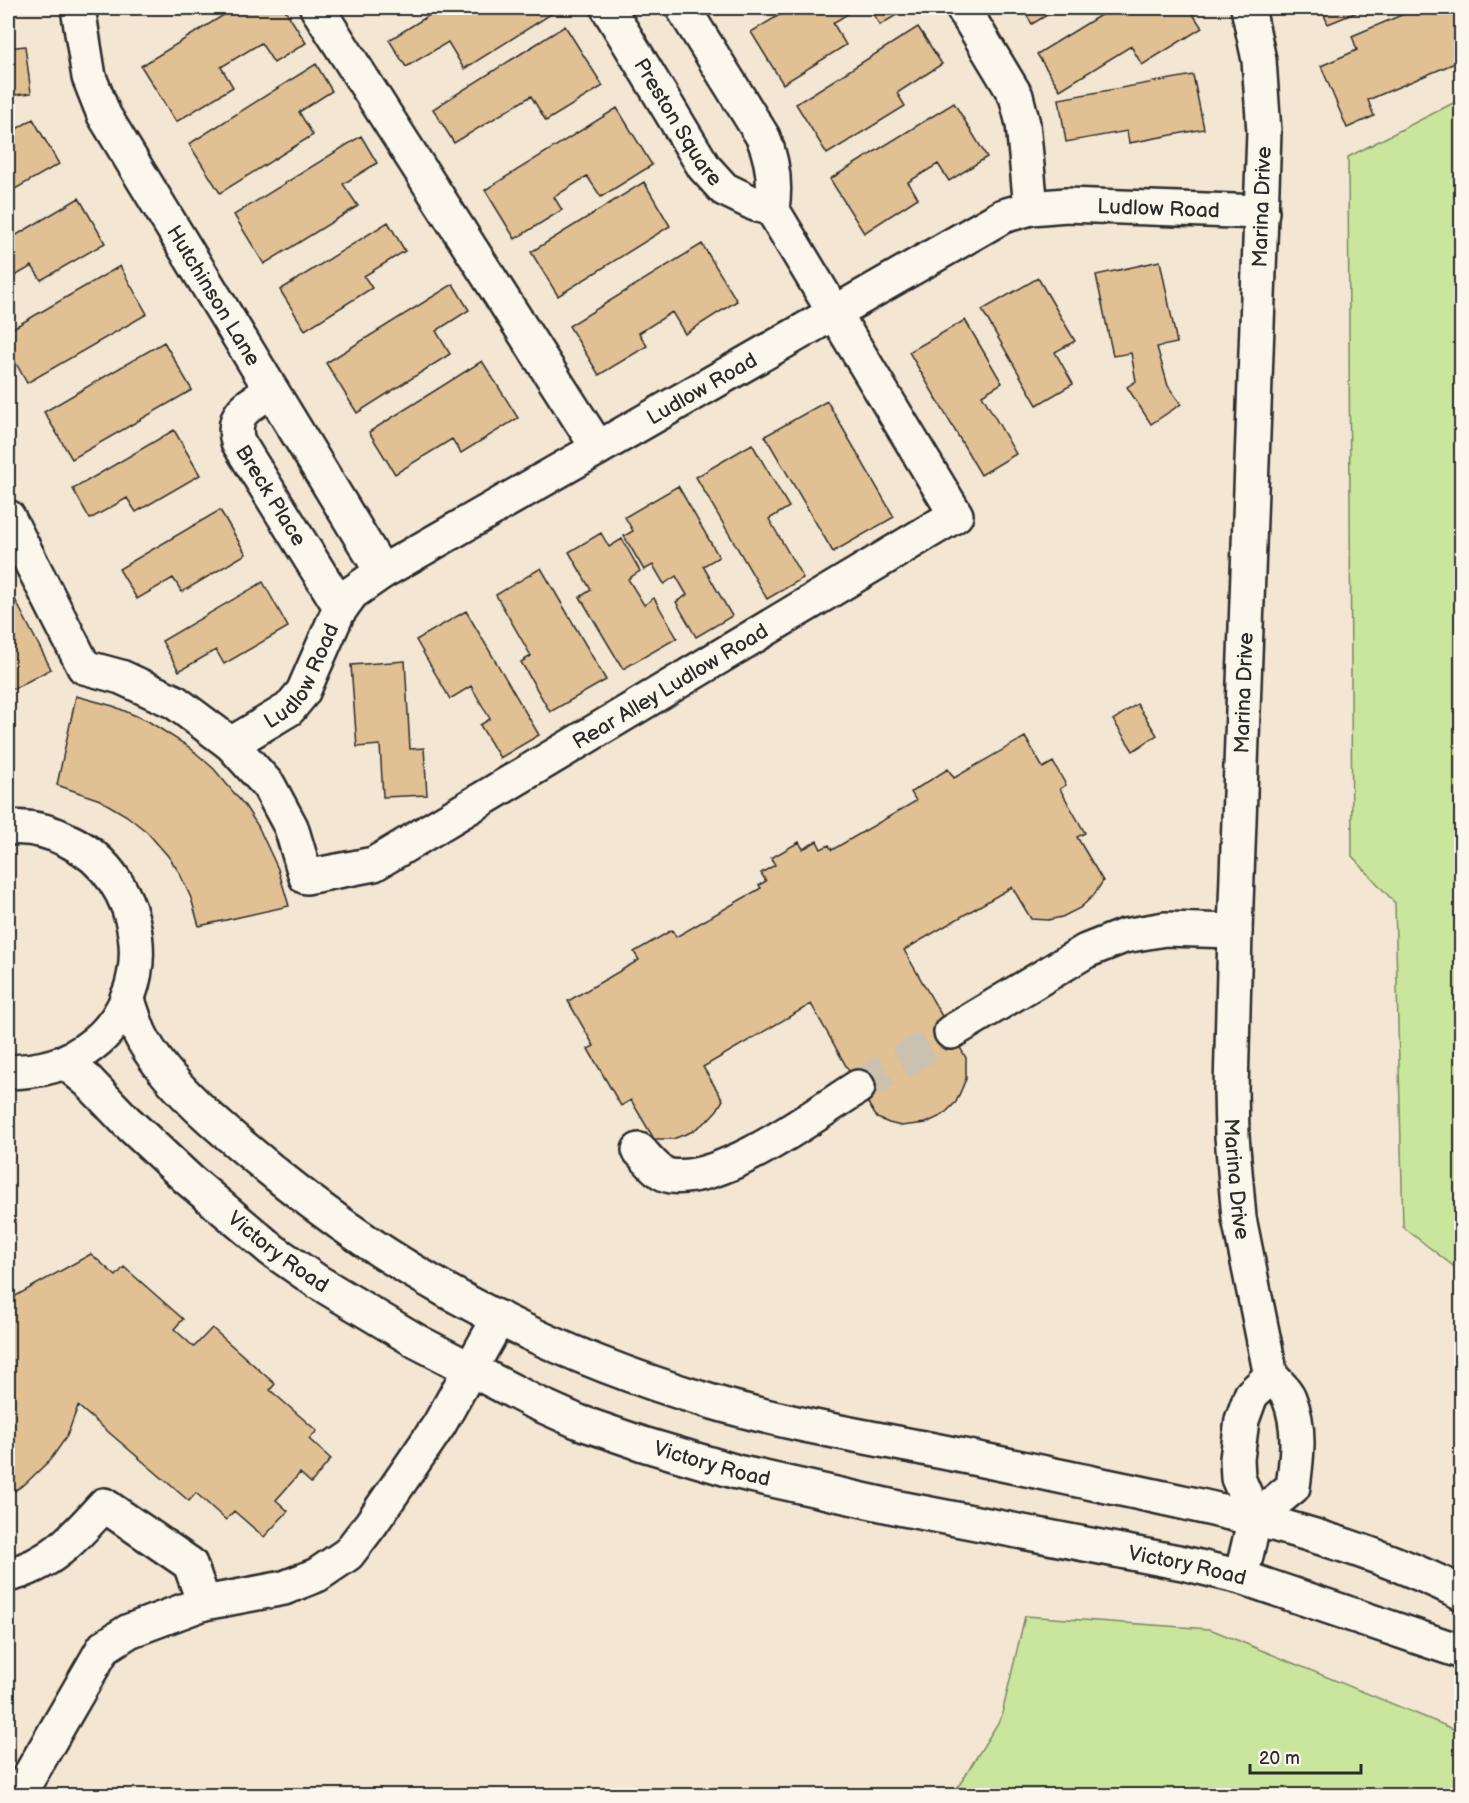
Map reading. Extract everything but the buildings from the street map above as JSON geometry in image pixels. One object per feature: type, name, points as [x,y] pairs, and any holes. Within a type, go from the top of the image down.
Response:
[{"type":"street","name":"Hutchinson Lane","points":[[78,8],[89,77],[104,115],[382,572]]},
{"type":"street","points":[[317,8],[598,448]]},
{"type":"street","name":"Preston Square","points":[[608,8],[704,167],[724,189],[754,204],[772,209]]},
{"type":"street","points":[[683,8],[763,137],[771,158],[775,190],[772,209],[834,312]]},
{"type":"street","points":[[963,8],[1016,96],[1023,124],[1031,208]]},
{"type":"street","name":"Marina Drive","points":[[1248,8],[1259,60],[1264,132],[1231,1090],[1235,1180],[1245,1255],[1271,1376],[1288,1396],[1297,1427],[1297,1457],[1293,1488],[1255,1518]]},
{"type":"street","name":"Ludlow Road","points":[[231,744],[289,709],[303,692],[341,608],[352,593],[382,572],[1003,216],[1031,208],[1066,205],[1262,212]]},
{"type":"street","name":"Rear Alley Ludlow Road","points":[[231,744],[269,786],[291,827],[306,876],[374,864],[956,515],[834,312]]},
{"type":"street","name":"Breck Place","points":[[271,391],[245,408],[240,414],[236,423],[238,442],[341,608]]},
{"type":"street","points":[[8,517],[84,667],[121,676],[175,702],[231,744]]},
{"type":"street","points":[[8,1072],[37,1071],[65,1062],[94,1044],[114,1022],[127,998],[137,962],[133,918],[120,886],[101,862],[79,845],[56,834],[13,826]]},
{"type":"street","points":[[951,1032],[1086,951],[1124,936],[1165,929],[1235,931]]},
{"type":"street","points":[[127,998],[141,1035],[158,1061],[177,1085],[235,1140],[345,1227],[434,1284],[576,1354],[712,1402],[837,1431],[1180,1500],[1255,1518],[1362,1550],[1441,1582],[1461,1593]]},
{"type":"street","name":"Victory Road","points":[[65,1062],[88,1081],[126,1121],[188,1179],[272,1250],[418,1342],[470,1370],[579,1422],[652,1448],[832,1495],[1183,1563],[1240,1577],[1461,1652]]},
{"type":"street","points":[[639,1150],[655,1167],[669,1176],[692,1176],[720,1169],[781,1137],[858,1087]]},
{"type":"street","points":[[18,1796],[104,1647],[129,1631],[204,1603],[284,1588],[317,1575],[348,1554],[439,1425],[499,1318]]},
{"type":"street","points":[[1240,1577],[1255,1518],[1238,1478],[1237,1459],[1242,1420],[1251,1395],[1271,1376]]},
{"type":"street","points":[[8,1575],[41,1563],[68,1545],[104,1505],[190,1564],[204,1603]]},
{"type":"green space","points":[[1461,99],[1461,1272],[1403,1227],[1395,903],[1352,856],[1348,157]]},
{"type":"green space","points":[[1025,1616],[1210,1629],[1461,1732],[1461,1795],[953,1795],[1001,1718]]},
{"type":"tunnel","points":[[858,1087],[951,1032]]}]
